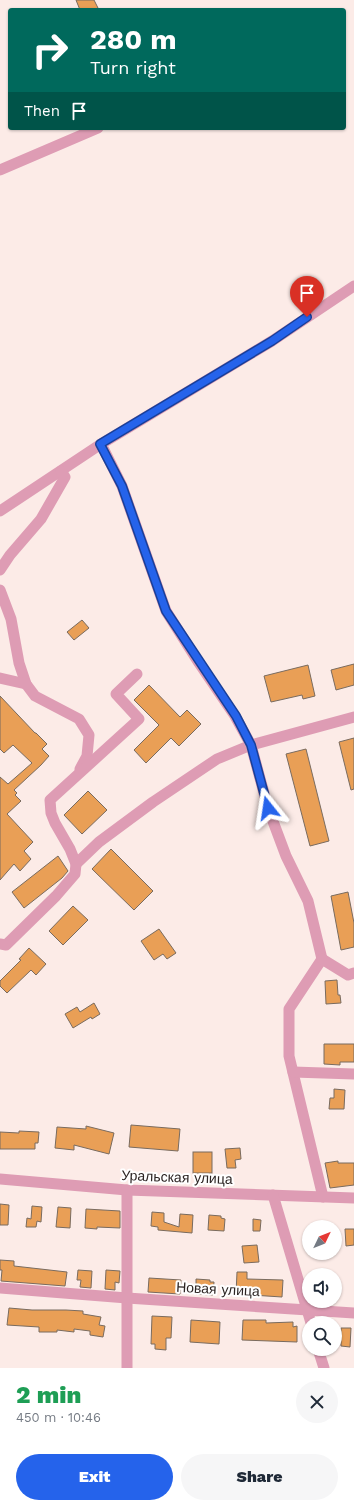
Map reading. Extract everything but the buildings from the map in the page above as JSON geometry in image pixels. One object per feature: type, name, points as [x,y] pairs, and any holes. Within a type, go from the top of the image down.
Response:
[{"type":"street","points":[[0,170],[93,130]]},
{"type":"street","points":[[0,511],[100,444],[272,341],[354,286]]},
{"type":"street","points":[[100,444],[122,486],[166,611],[236,716],[251,745],[268,808],[286,856],[308,901],[322,958],[348,974],[354,974]]},
{"type":"street","points":[[0,570],[10,555],[41,519],[65,477],[61,471]]},
{"type":"street","points":[[0,590],[11,619],[19,663],[26,684],[35,696],[79,719],[89,735],[87,756],[76,776]]},
{"type":"street","points":[[0,944],[6,945],[56,896],[75,874],[76,864],[55,823],[51,813],[50,800],[139,719],[116,694],[137,674]]},
{"type":"street","points":[[0,678],[26,684]]},
{"type":"street","points":[[76,864],[99,842],[153,802],[217,759],[251,745],[354,718]]},
{"type":"street","points":[[322,958],[290,1009],[289,1056],[323,1197]]},
{"type":"street","points":[[293,1072],[354,1074]]},
{"type":"street","name":"Уральская улица","points":[[0,1179],[127,1190],[354,1198]]},
{"type":"street","points":[[127,1190],[127,1368]]},
{"type":"street","points":[[273,1195],[309,1316]]},
{"type":"street","name":"Новая улица","points":[[0,1288],[354,1313]]},
{"type":"street","points":[[320,1356],[324,1368]]},
{"type":"route","points":[[268,808],[251,745],[236,716],[199,663],[166,611],[122,486],[100,444],[272,341],[307,317]]}]
